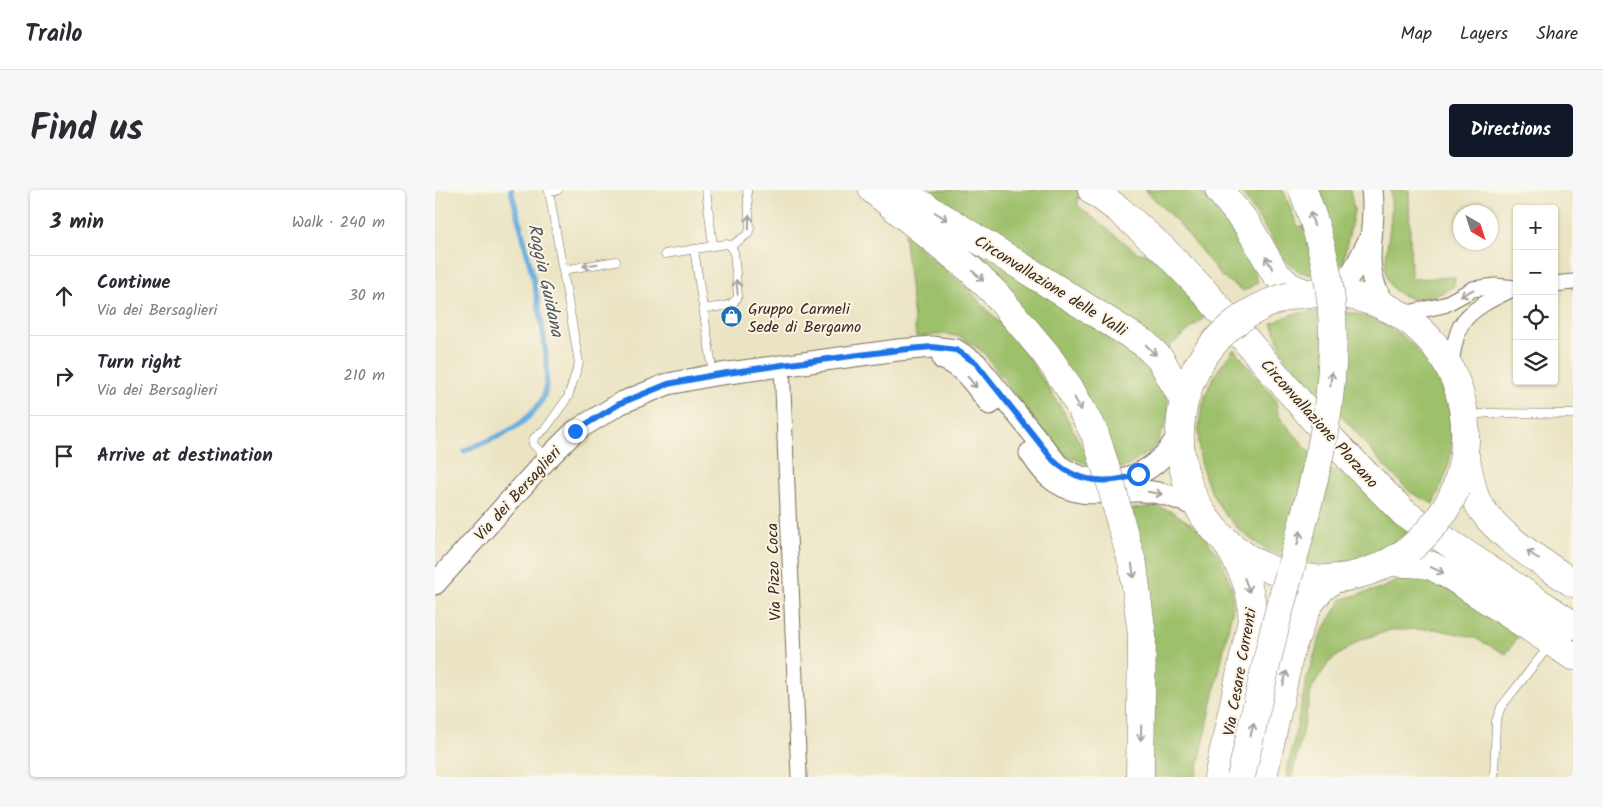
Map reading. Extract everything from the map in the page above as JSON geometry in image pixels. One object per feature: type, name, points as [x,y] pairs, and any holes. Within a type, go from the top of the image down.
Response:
[{"type":"highway","points":[[873,190],[970,269],[995,293],[1046,354],[1070,389],[1095,434],[1133,565],[1142,635],[1140,777]]},
{"type":"highway","name":"Circonvallazione delle Valli","points":[[899,190],[1145,344],[1161,360],[1183,401]]},
{"type":"highway","name":"Circonvallazione Plorzano","points":[[1092,190],[1118,209],[1163,249],[1188,275],[1331,439],[1404,513],[1573,625]]},
{"type":"highway","name":"Circonvallazione Plorzano","points":[[1116,190],[1163,233],[1211,284],[1283,368],[1411,507],[1573,608]]},
{"type":"highway","points":[[1219,190],[1247,224],[1275,273],[1289,286],[1310,294]]},
{"type":"highway","points":[[1241,777],[1277,620],[1317,465],[1331,378],[1333,351],[1331,299],[1319,241],[1303,190]]},
{"type":"highway","points":[[1310,294],[1353,295],[1390,308],[1413,324],[1430,340],[1449,367],[1459,391],[1467,437],[1465,455],[1456,488],[1448,506],[1435,524],[1400,556],[1367,572],[1335,578],[1302,578],[1278,572],[1254,562],[1225,541],[1211,526],[1189,489],[1183,470],[1179,433],[1183,401],[1196,369],[1215,342],[1235,322],[1267,304],[1310,294]]},
{"type":"highway","points":[[1465,455],[1475,497],[1490,520],[1503,533],[1573,583]]},
{"type":"highway","name":"Via Cesare Correnti","points":[[1218,777],[1248,639],[1253,606],[1251,595],[1239,564],[1225,541]]},
{"type":"highway","points":[[1400,556],[1413,563],[1432,566],[1469,586],[1562,649]]},
{"type":"highway","points":[[1263,777],[1291,652],[1301,622],[1309,604],[1322,588],[1335,578]]},
{"type":"street","points":[[1371,190],[1373,210],[1369,265],[1376,291],[1390,308],[1409,314],[1444,305],[1473,289],[1495,286],[1513,288]]},
{"type":"street","points":[[1310,294],[1340,287],[1352,273],[1370,237]]},
{"type":"street","points":[[1558,284],[1573,282]]},
{"type":"street","points":[[1449,367],[1461,325],[1475,310],[1491,299],[1513,289]]},
{"type":"street","name":"Via dei Bersaglieri","points":[[435,584],[547,459],[575,431],[621,403],[668,384],[782,365],[932,347],[956,350],[976,363],[1053,460],[1067,472],[1076,476],[1114,481],[1138,474],[1150,468],[1161,459],[1179,433]]},
{"type":"street","name":"Via dei Bersaglieri","points":[[898,350],[944,360],[954,363],[962,369],[1048,476],[1059,485],[1075,492],[1093,494],[1155,492],[1173,496],[1199,508]]},
{"type":"street","name":"Via Pizzo Coca","points":[[782,365],[799,777]]},
{"type":"lane","points":[[547,459],[533,444],[534,438],[546,428],[568,397],[579,363],[552,190]]},
{"type":"lane","points":[[705,190],[713,246]]},
{"type":"lane","points":[[731,246],[748,234],[751,228],[747,190]]},
{"type":"lane","points":[[665,254],[726,244],[731,246],[734,252],[737,301],[732,304],[703,308]]},
{"type":"lane","points":[[694,249],[714,375]]},
{"type":"lane","points":[[563,270],[616,261]]},
{"type":"lane","points":[[1465,417],[1488,413],[1573,414]]},
{"type":"lane","points":[[1494,777],[1496,721],[1501,707],[1562,649]]},
{"type":"green space","points":[[926,190],[1078,190],[1078,206],[1138,253],[1165,256],[1211,312],[1164,351]]},
{"type":"green space","points":[[1145,190],[1200,190],[1251,259],[1258,282],[1244,291],[1222,277],[1182,227]]},
{"type":"green space","points":[[1240,190],[1283,190],[1298,227],[1322,221],[1311,190],[1350,190],[1354,211],[1343,262],[1332,274],[1318,276],[1300,272],[1288,263]]},
{"type":"green space","points":[[1391,190],[1409,190],[1411,279],[1455,277],[1454,286],[1438,295],[1421,299],[1410,298],[1399,294],[1391,287],[1387,278],[1386,257],[1391,217]]},
{"type":"green space","points":[[926,217],[1127,346],[1145,361],[1162,384],[1168,400],[1168,419],[1155,448],[1128,466],[1115,469],[1088,408]]},
{"type":"green space","points":[[904,233],[969,290],[1021,346],[1064,412],[1092,466],[1064,455],[1033,419],[983,352],[961,337],[946,334],[916,337]]},
{"type":"green space","points":[[1323,310],[1364,316],[1384,324],[1402,336],[1418,351],[1431,368],[1441,387],[1448,407],[1451,428],[1449,464],[1433,504],[1410,492],[1387,469],[1335,408],[1285,359],[1272,323],[1293,314]]},
{"type":"green space","points":[[1234,349],[1277,401],[1278,415],[1323,468],[1347,473],[1410,531],[1368,556],[1352,561],[1319,564],[1288,558],[1260,545],[1235,526],[1216,501],[1204,472],[1198,441],[1202,408],[1210,384]]},
{"type":"green space","points":[[1156,506],[1173,512],[1200,530],[1221,559],[1232,588],[1233,607],[1196,777],[1148,777],[1144,572],[1132,509]]},
{"type":"green space","points":[[1421,573],[1521,633],[1506,654],[1473,637],[1435,629],[1391,630],[1360,640],[1329,662],[1312,688],[1292,777],[1286,777],[1307,678],[1321,634],[1342,599],[1382,588],[1401,579]]},
{"type":"waterway","name":"Roggia Guidana","points":[[464,451],[507,432],[526,419],[542,400],[546,384],[543,330],[523,234],[511,190]]},
{"type":"place","name":"Gruppo Carmeli Sede di Bergamo","points":[[732,317]]},
{"type":"route","points":[[575,431],[621,403],[668,384],[782,365],[932,347],[956,350],[976,363],[1053,460],[1067,472],[1088,479],[1106,481],[1114,481],[1138,474]]}]
